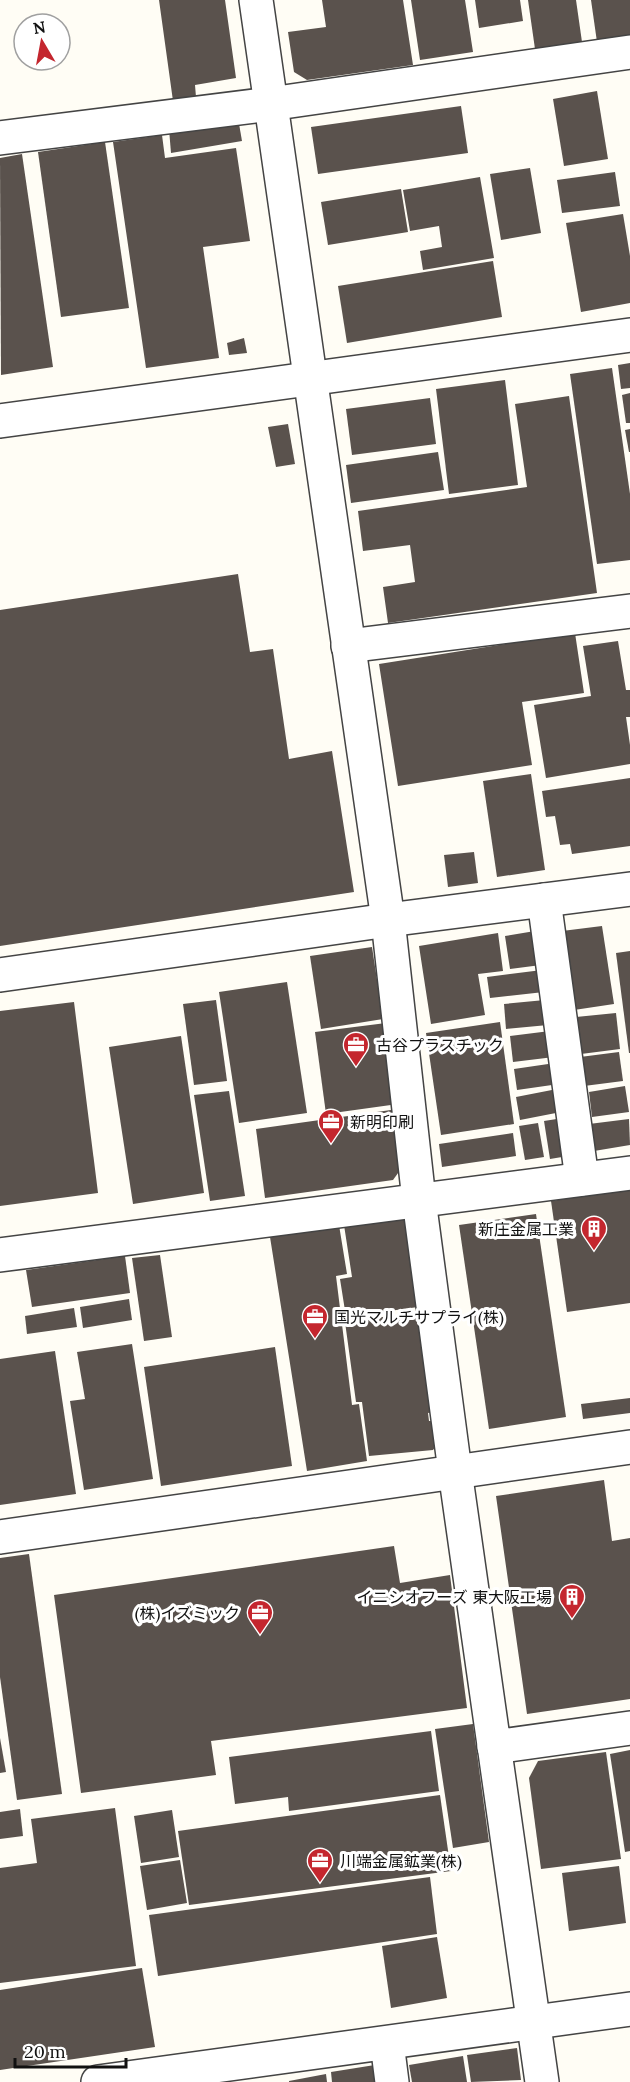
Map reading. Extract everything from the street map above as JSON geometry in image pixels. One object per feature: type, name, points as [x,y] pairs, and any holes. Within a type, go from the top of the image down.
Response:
[{"type":"street","points":[[256,0],[388,920],[419,1200],[542,2082]]},
{"type":"street","points":[[0,138],[270,104],[630,52]]},
{"type":"street","points":[[0,420],[630,335]]},
{"type":"street","points":[[348,646],[630,611]]},
{"type":"street","points":[[0,975],[388,920],[630,889]]},
{"type":"street","points":[[544,900],[582,1179]]},
{"type":"street","points":[[0,1255],[630,1173]]},
{"type":"street","points":[[0,1537],[630,1447]]},
{"type":"street","points":[[494,1747],[630,1728]]},
{"type":"street","points":[[98,2082],[252,2072],[387,2043],[630,2009]]},
{"type":"street","points":[[387,2043],[392,2082]]},
{"type":"building","points":[[159,0],[225,0],[236,78],[195,85],[196,97],[173,101]]},
{"type":"building","points":[[322,0],[403,0],[413,65],[307,80],[294,72],[288,32],[326,27]]},
{"type":"building","points":[[411,0],[465,0],[473,52],[420,60]]},
{"type":"building","points":[[475,0],[520,0],[523,21],[479,28]]},
{"type":"building","points":[[528,0],[576,0],[582,42],[535,49]]},
{"type":"building","points":[[591,0],[630,0],[630,37],[597,42]]},
{"type":"building","points":[[597,91],[608,159],[564,166],[553,99]]},
{"type":"building","points":[[461,106],[468,153],[318,174],[311,127]]},
{"type":"building","points":[[238,118],[242,141],[171,153],[169,129]]},
{"type":"building","points":[[162,135],[165,158],[236,148],[250,241],[203,247],[219,358],[146,368],[113,142]]},
{"type":"building","points":[[105,142],[129,308],[61,317],[38,152]]},
{"type":"building","points":[[22,154],[53,367],[1,375],[0,158]]},
{"type":"building","points":[[530,168],[541,233],[501,240],[490,174]]},
{"type":"building","points":[[615,172],[620,206],[562,213],[557,180]]},
{"type":"building","points":[[480,177],[494,258],[423,270],[420,251],[442,247],[439,226],[410,231],[403,190]]},
{"type":"building","points":[[401,189],[408,232],[328,245],[321,202]]},
{"type":"building","points":[[623,214],[630,256],[630,303],[581,312],[566,223]]},
{"type":"building","points":[[493,261],[502,317],[347,343],[338,286]]},
{"type":"building","points":[[244,338],[247,353],[229,355],[227,343]]},
{"type":"building","points":[[630,363],[630,388],[621,389],[618,365]]},
{"type":"building","points":[[612,368],[630,494],[630,560],[597,564],[570,374]]},
{"type":"building","points":[[505,380],[518,485],[449,494],[436,389]]},
{"type":"building","points":[[630,393],[630,423],[626,423],[622,395]]},
{"type":"building","points":[[569,396],[597,593],[388,623],[383,587],[415,582],[410,545],[363,551],[358,511],[527,487],[515,404]]},
{"type":"building","points":[[430,398],[436,444],[352,455],[346,409]]},
{"type":"building","points":[[288,424],[295,464],[276,467],[268,427]]},
{"type":"building","points":[[630,429],[630,452],[629,452],[625,430]]},
{"type":"building","points":[[438,452],[444,490],[351,503],[346,465]]},
{"type":"building","points":[[238,574],[250,652],[273,649],[289,759],[332,751],[354,892],[0,946],[0,610]]},
{"type":"building","points":[[575,633],[584,693],[522,702],[532,765],[398,786],[379,664]]},
{"type":"building","points":[[618,641],[626,690],[630,690],[630,717],[626,717],[630,764],[546,778],[534,705],[591,696],[583,646]]},
{"type":"building","points":[[531,774],[545,870],[497,877],[483,781]]},
{"type":"building","points":[[630,778],[630,846],[572,854],[570,844],[560,845],[555,816],[546,817],[542,791]]},
{"type":"building","points":[[474,852],[478,883],[448,887],[444,855]]},
{"type":"building","points":[[602,926],[614,1004],[574,1010],[562,931]]},
{"type":"building","points":[[535,931],[541,965],[510,969],[505,936]]},
{"type":"building","points":[[498,933],[503,971],[478,974],[485,1015],[431,1024],[419,946]]},
{"type":"building","points":[[372,947],[383,1019],[321,1029],[310,956]]},
{"type":"building","points":[[630,951],[630,1053],[629,1053],[616,953]]},
{"type":"building","points":[[542,970],[544,992],[490,998],[487,977]]},
{"type":"building","points":[[287,982],[307,1113],[239,1123],[219,992]]},
{"type":"building","points":[[216,1000],[227,1081],[194,1085],[183,1004]]},
{"type":"building","points":[[545,1000],[548,1025],[506,1029],[504,1004]]},
{"type":"building","points":[[74,1002],[98,1193],[0,1206],[0,1011]]},
{"type":"building","points":[[616,1013],[620,1049],[581,1054],[576,1017]]},
{"type":"building","points":[[500,1022],[514,1124],[441,1135],[426,1033]]},
{"type":"building","name":"古谷プラスチック","points":[[386,1023],[398,1104],[326,1114],[315,1032]]},
{"type":"building","points":[[550,1031],[554,1057],[513,1062],[510,1036]]},
{"type":"building","points":[[181,1036],[204,1193],[133,1204],[109,1047]]},
{"type":"building","points":[[619,1052],[623,1081],[584,1086],[580,1057]]},
{"type":"building","points":[[555,1063],[559,1084],[517,1090],[514,1069]]},
{"type":"building","points":[[625,1086],[629,1112],[592,1117],[589,1092]]},
{"type":"building","points":[[557,1089],[561,1112],[520,1120],[516,1097]]},
{"type":"building","points":[[229,1091],[245,1196],[210,1201],[194,1095]]},
{"type":"building","name":"新明印刷","points":[[398,1109],[406,1162],[393,1180],[265,1198],[256,1129]]},
{"type":"building","points":[[563,1118],[568,1156],[550,1159],[544,1121]]},
{"type":"building","points":[[629,1119],[630,1145],[594,1151],[589,1124]]},
{"type":"building","points":[[538,1123],[544,1157],[525,1160],[519,1126]]},
{"type":"building","points":[[513,1133],[516,1156],[442,1167],[439,1144]]},
{"type":"building","name":"新庄金属工業","points":[[630,1189],[630,1303],[567,1312],[551,1201]]},
{"type":"building","points":[[536,1214],[566,1417],[489,1429],[459,1225]]},
{"type":"building","points":[[405,1216],[418,1307],[346,1317],[340,1279],[352,1277],[344,1225]]},
{"type":"building","name":"国光マルチサプライ(株)","points":[[339,1225],[347,1274],[336,1276],[352,1405],[359,1404],[367,1461],[307,1471],[270,1237]]},
{"type":"building","points":[[160,1255],[172,1337],[144,1341],[132,1258]]},
{"type":"building","points":[[125,1256],[130,1293],[32,1307],[26,1270]]},
{"type":"building","points":[[129,1299],[132,1320],[83,1328],[80,1307]]},
{"type":"building","points":[[74,1308],[77,1327],[27,1334],[25,1316]]},
{"type":"building","points":[[420,1312],[433,1412],[428,1413],[429,1421],[440,1421],[440,1441],[433,1450],[369,1456],[362,1402],[356,1402],[345,1322]]},
{"type":"building","points":[[132,1344],[153,1479],[84,1490],[70,1401],[85,1399],[77,1352]]},
{"type":"building","points":[[275,1347],[292,1466],[161,1486],[144,1367]]},
{"type":"building","points":[[55,1351],[76,1494],[0,1505],[0,1359]]},
{"type":"building","points":[[630,1398],[630,1413],[583,1419],[581,1404]]},
{"type":"building","name":"イニシオフーズ 東大阪工場","points":[[604,1480],[612,1541],[630,1538],[630,1699],[527,1714],[496,1496]]},
{"type":"building","points":[[394,1546],[400,1583],[450,1575],[467,1708],[211,1741],[216,1775],[81,1793],[54,1595]]},
{"type":"building","points":[[29,1554],[62,1794],[17,1800],[0,1677],[0,1558]]},
{"type":"building","points":[[473,1724],[489,1842],[453,1848],[435,1729]]},
{"type":"building","points":[[431,1731],[439,1791],[289,1811],[288,1797],[235,1804],[229,1757]]},
{"type":"building","points":[[0,1738],[6,1772],[0,1773]]},
{"type":"building","points":[[630,1750],[630,1851],[625,1852],[610,1754]]},
{"type":"building","points":[[606,1752],[621,1859],[541,1869],[529,1778],[538,1761]]},
{"type":"building","points":[[440,1795],[451,1871],[189,1905],[178,1831]]},
{"type":"building","points":[[115,1808],[136,1966],[0,1983],[0,1868],[37,1863],[31,1819]]},
{"type":"building","points":[[20,1809],[23,1836],[0,1839],[0,1812]]},
{"type":"building","points":[[172,1810],[179,1857],[141,1863],[134,1816]]},
{"type":"building","points":[[180,1860],[187,1903],[147,1910],[140,1866]]},
{"type":"building","points":[[619,1866],[626,1923],[569,1931],[562,1873]]},
{"type":"building","points":[[430,1877],[437,1934],[158,1976],[149,1915]]},
{"type":"building","points":[[437,1937],[447,1998],[391,2008],[382,1946]]},
{"type":"building","points":[[142,1968],[155,2047],[0,2070],[0,1990]]},
{"type":"building","points":[[517,2048],[521,2080],[471,2082],[467,2055]]},
{"type":"building","points":[[463,2056],[467,2082],[412,2082],[409,2065]]},
{"type":"building","points":[[381,2064],[384,2082],[332,2082],[331,2072]]},
{"type":"building","points":[[326,2074],[327,2082],[289,2082],[289,2081]]},
{"type":"place","name":"古谷プラスチック","points":[[356,1068]]},
{"type":"place","name":"新明印刷","points":[[331,1145]]},
{"type":"place","name":"新庄金属工業","points":[[594,1252]]},
{"type":"place","name":"国光マルチサプライ(株)","points":[[315,1340]]},
{"type":"place","name":"イニシオフーズ 東大阪工場","points":[[572,1620]]},
{"type":"place","name":"(株)イズミック","points":[[260,1636]]},
{"type":"place","name":"川端金属鉱業(株)","points":[[320,1884]]}]
